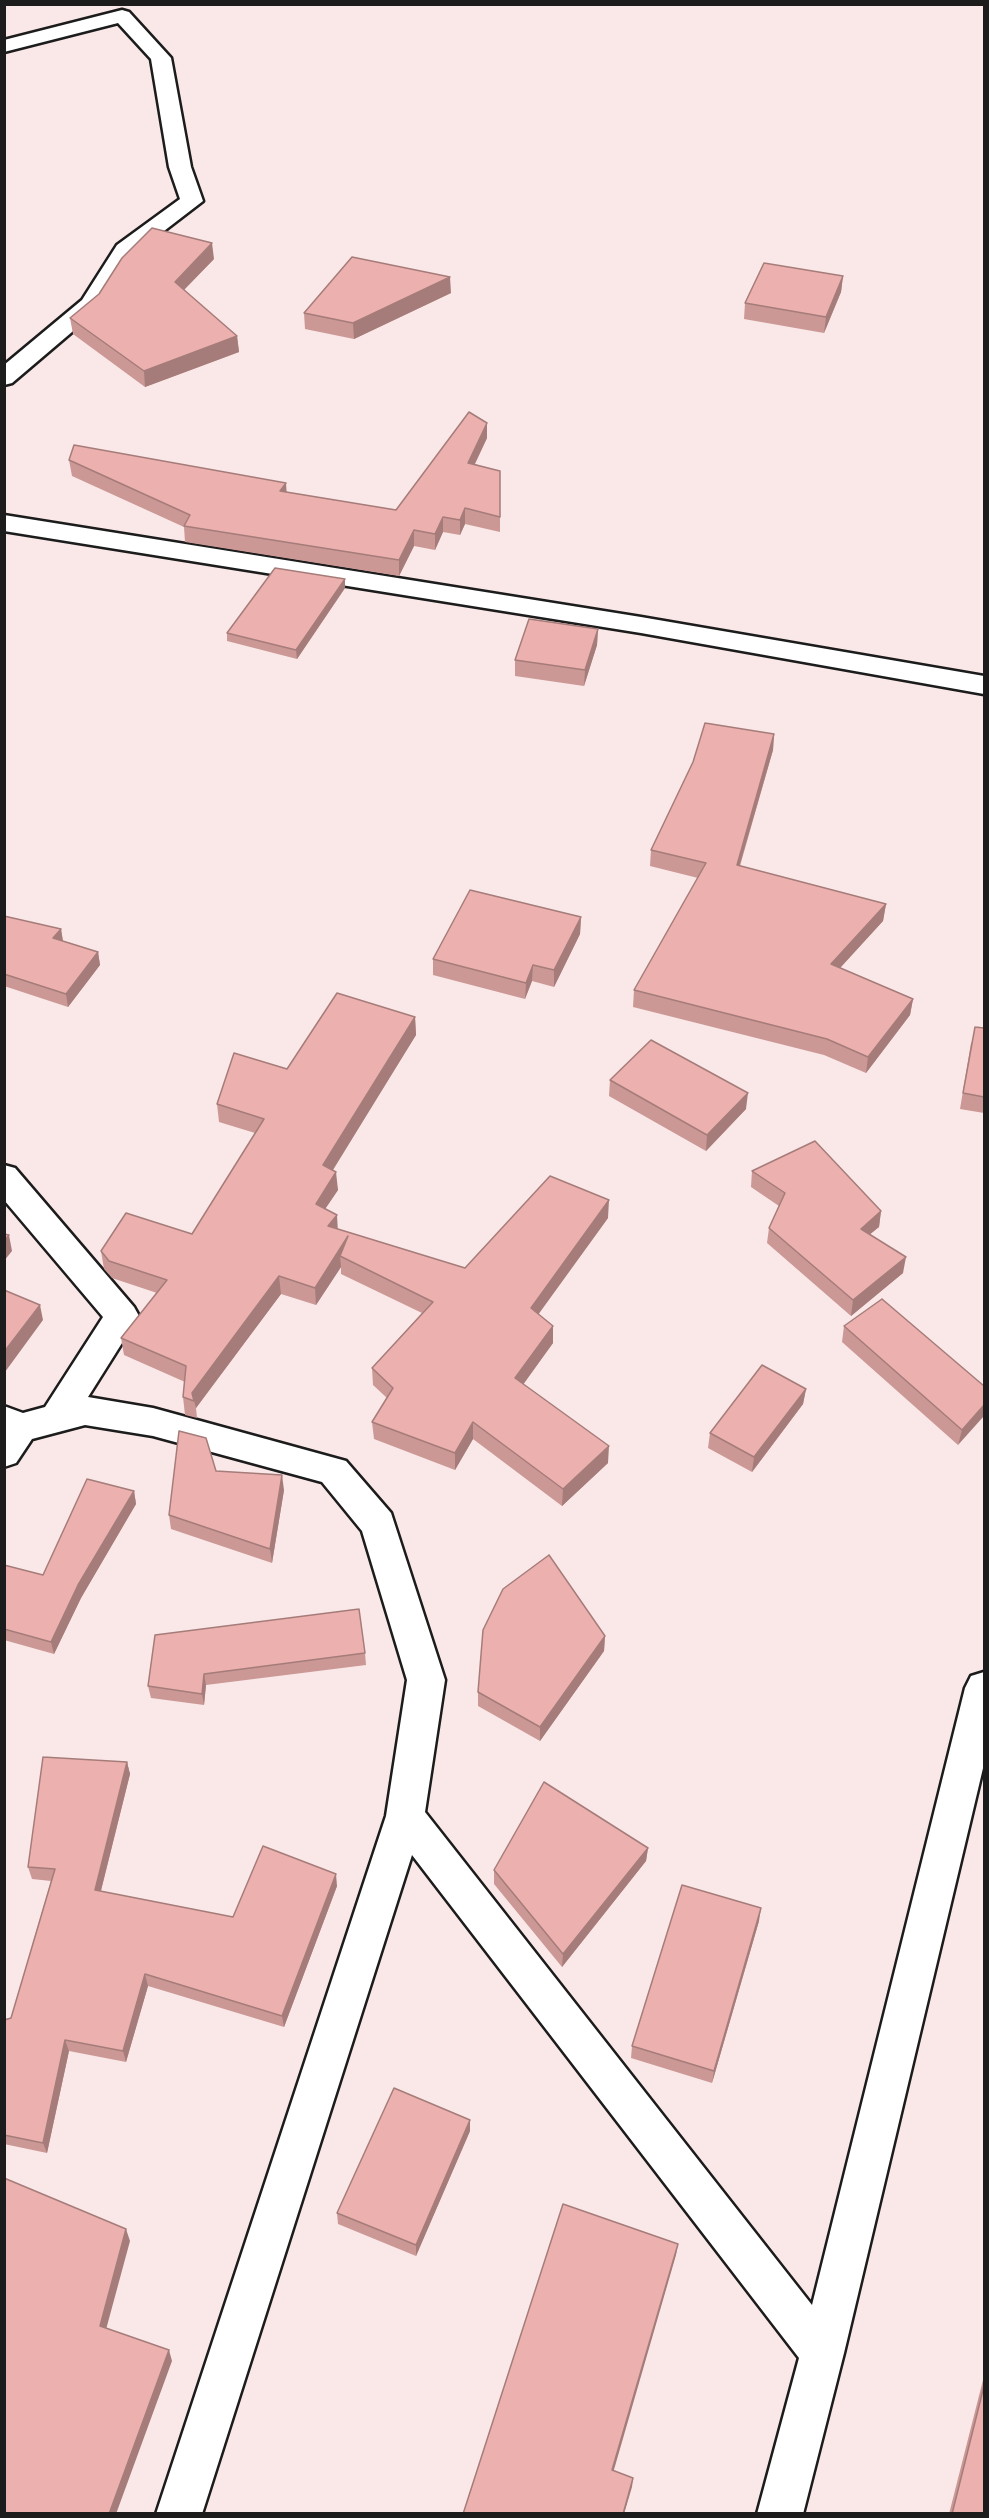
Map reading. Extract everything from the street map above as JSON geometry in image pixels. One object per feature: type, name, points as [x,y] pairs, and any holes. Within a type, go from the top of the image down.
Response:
[{"type":"street","points":[[4,46],[122,16],[161,58],[180,167],[192,201],[125,250],[91,304],[4,378]]},
{"type":"street","points":[[4,523],[641,625],[984,685]]},
{"type":"street","points":[[4,1177],[122,1316],[57,1418]]},
{"type":"street","points":[[10,1434],[85,1411],[153,1422],[334,1471],[378,1524],[426,1680],[405,1816],[179,2514]]},
{"type":"street","points":[[780,2514],[822,2353],[984,1688]]},
{"type":"street","points":[[405,1816],[822,2353]]},
{"type":"building","points":[[152,228],[212,243],[175,282],[237,336],[144,371],[70,318],[99,294],[122,258]]},
{"type":"building","points":[[352,257],[450,277],[353,323],[304,313]]},
{"type":"building","points":[[764,263],[843,276],[826,317],[745,303]]},
{"type":"building","points":[[469,412],[487,423],[468,463],[500,471],[500,517],[465,508],[460,520],[443,517],[435,534],[414,530],[399,560],[184,526],[190,515],[69,460],[74,445],[286,483],[280,491],[396,510]]},
{"type":"building","points":[[275,568],[345,579],[296,650],[227,633]]},
{"type":"building","points":[[529,619],[598,629],[585,670],[515,660]]},
{"type":"building","points":[[705,723],[774,734],[737,865],[886,904],[831,964],[913,999],[868,1057],[827,1039],[634,990],[706,863],[651,850],[693,762]]},
{"type":"building","points":[[470,890],[581,917],[554,970],[533,965],[526,983],[433,959]]},
{"type":"building","points":[[4,916],[61,929],[53,938],[98,952],[66,994],[4,974]]},
{"type":"building","points":[[337,993],[415,1017],[323,1165],[336,1172],[316,1204],[337,1215],[328,1226],[465,1268],[550,1176],[609,1200],[531,1308],[553,1326],[515,1378],[609,1446],[563,1489],[473,1422],[455,1453],[372,1422],[393,1388],[372,1368],[433,1302],[340,1256],[348,1236],[315,1288],[279,1276],[192,1393],[194,1401],[183,1397],[186,1366],[121,1338],[167,1280],[109,1261],[101,1251],[126,1213],[192,1234],[264,1119],[217,1104],[234,1053],[287,1069]]},
{"type":"building","points":[[975,1027],[984,1028],[984,1097],[963,1093]]},
{"type":"building","points":[[651,1040],[748,1093],[707,1135],[610,1080]]},
{"type":"building","points":[[815,1141],[881,1211],[861,1229],[906,1257],[853,1300],[769,1228],[785,1193],[752,1171]]},
{"type":"building","points":[[4,1290],[40,1305],[4,1352]]},
{"type":"building","points":[[882,1299],[984,1386],[984,1405],[962,1430],[844,1326]]},
{"type":"building","points":[[762,1365],[806,1389],[754,1457],[710,1433]]},
{"type":"building","points":[[179,1431],[206,1438],[216,1471],[282,1475],[270,1549],[169,1515]]},
{"type":"building","points":[[87,1479],[134,1491],[78,1585],[51,1642],[4,1629],[4,1565],[43,1575]]},
{"type":"building","points":[[549,1555],[605,1636],[540,1727],[478,1692],[483,1630],[503,1589]]},
{"type":"building","points":[[359,1609],[365,1653],[204,1674],[202,1694],[148,1686],[155,1635]]},
{"type":"building","points":[[43,1757],[127,1762],[95,1890],[233,1917],[263,1846],[336,1874],[282,2016],[145,1974],[123,2051],[65,2040],[43,2143],[4,2135],[4,2020],[11,2018],[55,1869],[28,1867]]},
{"type":"building","points":[[544,1782],[648,1848],[563,1954],[494,1870]]},
{"type":"building","points":[[682,1885],[761,1908],[714,2071],[632,2046]]},
{"type":"building","points":[[394,2088],[470,2120],[416,2245],[337,2213]]},
{"type":"building","points":[[4,2178],[126,2229],[100,2326],[169,2350],[109,2514],[4,2514]]},
{"type":"building","points":[[563,2204],[678,2244],[612,2470],[633,2478],[623,2514],[463,2514]]},
{"type":"building","points":[[984,2386],[984,2514],[952,2514]]}]
